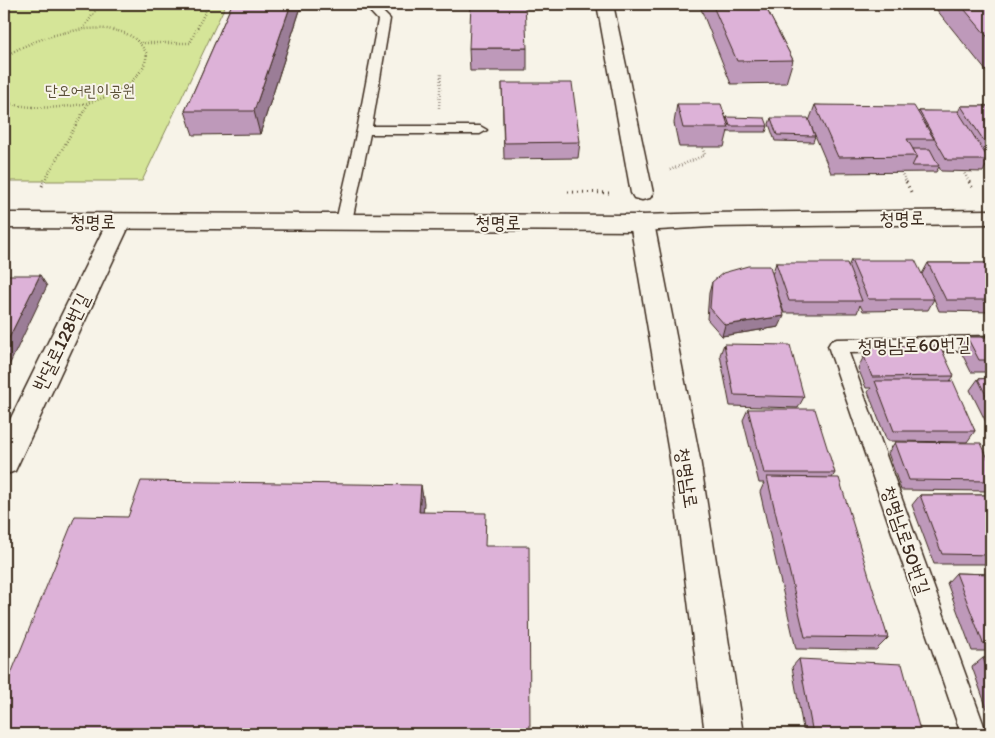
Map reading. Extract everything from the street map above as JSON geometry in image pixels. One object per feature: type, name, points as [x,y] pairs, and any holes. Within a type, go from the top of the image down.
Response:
[{"type":"street","points":[[605,4],[642,193]]},
{"type":"street","name":"청명로","points":[[4,221],[642,223],[711,220],[991,217]]},
{"type":"street","name":"반달로128번길","points":[[4,462],[119,222]]},
{"type":"street","name":"청명남로","points":[[642,223],[685,459],[724,734]]},
{"type":"lane","points":[[344,221],[364,130],[384,19],[369,4]]},
{"type":"lane","points":[[364,130],[480,130]]},
{"type":"lane","name":"청명남로60번길","points":[[837,346],[991,343]]},
{"type":"lane","name":"청명남로50번길","points":[[837,346],[974,734]]},
{"type":"path","points":[[83,30],[100,4]]},
{"type":"path","points":[[140,43],[190,43],[208,4]]},
{"type":"path","points":[[4,57],[32,41],[57,34],[83,30],[107,31],[127,35],[140,43],[147,54],[143,67],[131,81],[113,92],[89,102],[62,108],[36,109],[13,106],[4,102]]},
{"type":"path","points":[[438,130],[441,74]]},
{"type":"path","points":[[42,186],[89,102]]},
{"type":"path","points":[[4,111],[13,106]]},
{"type":"path","points":[[670,170],[705,155],[702,147]]},
{"type":"path","points":[[963,171],[978,196]]},
{"type":"path","points":[[900,172],[912,195]]},
{"type":"green space","name":"단오어린이공원","points":[[4,4],[226,4],[142,181],[4,181]]},
{"type":"building","points":[[232,4],[291,4],[254,111],[185,111]]},
{"type":"building","points":[[471,4],[525,4],[527,48],[469,48]]},
{"type":"building","points":[[712,4],[764,4],[793,60],[737,61]]},
{"type":"building","points":[[960,4],[991,4],[991,41]]},
{"type":"building","points":[[502,83],[572,83],[580,142],[504,143]]},
{"type":"building","points":[[677,104],[721,104],[729,128],[683,128]]},
{"type":"building","points":[[815,105],[914,106],[934,139],[907,139],[917,156],[838,157]]},
{"type":"building","points":[[961,106],[991,106],[991,150],[990,150]]},
{"type":"building","points":[[919,111],[958,111],[989,160],[947,160]]},
{"type":"building","points":[[727,117],[765,118],[768,126],[730,126]]},
{"type":"building","points":[[771,118],[808,118],[815,136],[777,135]]},
{"type":"building","points":[[913,149],[930,149],[939,166],[912,166],[917,156]]},
{"type":"building","points":[[851,260],[915,260],[934,299],[868,299]]},
{"type":"building","points":[[776,263],[847,263],[862,301],[789,301]]},
{"type":"building","points":[[928,263],[991,263],[991,300],[946,300]]},
{"type":"building","points":[[748,266],[770,266],[784,316],[725,325],[710,308],[712,282],[723,273]]},
{"type":"building","points":[[4,275],[40,275],[4,348]]},
{"type":"building","points":[[967,337],[991,337],[991,360],[979,360]]},
{"type":"building","points":[[724,344],[790,345],[804,397],[734,395]]},
{"type":"building","points":[[940,346],[954,376],[872,377],[864,356],[870,347]]},
{"type":"building","points":[[991,378],[991,405],[978,379]]},
{"type":"building","points":[[875,381],[953,381],[975,431],[894,431]]},
{"type":"building","points":[[748,409],[815,409],[835,473],[764,473]]},
{"type":"building","points":[[895,442],[981,443],[991,465],[991,481],[909,480]]},
{"type":"building","points":[[767,477],[839,478],[888,638],[805,637]]},
{"type":"building","points":[[141,481],[421,485],[419,512],[486,513],[485,546],[529,546],[530,734],[4,734],[4,691],[75,516],[128,517]]},
{"type":"building","points":[[920,495],[991,495],[991,555],[942,554]]},
{"type":"building","points":[[956,573],[991,574],[991,643],[983,643]]},
{"type":"building","points":[[983,658],[991,658],[991,681]]},
{"type":"building","points":[[799,659],[902,664],[921,734],[813,734]]}]
